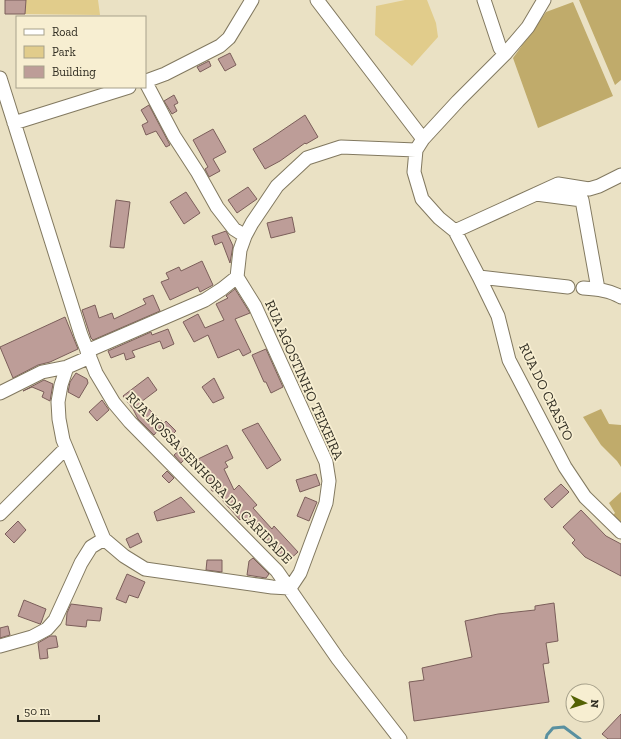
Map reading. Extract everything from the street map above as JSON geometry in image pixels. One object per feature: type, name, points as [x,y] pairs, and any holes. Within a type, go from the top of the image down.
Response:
[{"type":"street","points":[[146,81],[165,74],[220,46],[229,38],[252,0]]},
{"type":"street","points":[[316,0],[420,144]]},
{"type":"street","points":[[484,0],[500,48],[505,54]]},
{"type":"street","points":[[0,393],[42,372],[67,367],[89,354],[205,300],[222,289],[236,277],[240,250],[252,222],[277,186],[307,158],[341,147],[420,144],[458,101],[505,54],[528,27],[544,0]]},
{"type":"street","name":"RUA NOSSA SENHORA DA CARIDADE","points":[[0,78],[89,354],[96,373],[114,403],[130,422],[277,571],[338,659],[400,739]]},
{"type":"street","points":[[146,83],[174,136],[198,172],[217,207],[234,229],[245,236]]},
{"type":"street","points":[[14,123],[126,88]]},
{"type":"street","name":"RUA DO CRASTO","points":[[420,144],[414,172],[422,199],[439,218],[455,231],[498,316],[509,360],[565,467],[585,497],[621,532]]},
{"type":"street","points":[[455,231],[558,184],[589,189],[599,186],[621,175]]},
{"type":"street","points":[[535,194],[582,200],[598,289]]},
{"type":"street","name":"RUA AGOSTINHO TEIXEIRA","points":[[236,277],[255,306],[326,462],[329,481],[326,503],[300,573],[290,588]]},
{"type":"street","points":[[479,277],[568,287]]},
{"type":"street","points":[[583,288],[598,289],[619,298]]},
{"type":"street","points":[[67,367],[61,385],[58,402],[59,419],[63,440],[104,538],[124,556],[145,569],[272,587],[290,588]]},
{"type":"street","points":[[0,514],[66,448]]},
{"type":"street","points":[[0,646],[32,637],[47,629],[55,620],[81,563],[91,547],[104,538]]},
{"type":"green space","points":[[26,0],[98,0],[100,15],[25,14]]},
{"type":"green space","points":[[405,0],[427,0],[436,23],[438,37],[412,66],[375,35],[376,6]]},
{"type":"shaded area","points":[[579,0],[621,0],[621,80],[615,85]]},
{"type":"shaded area","points":[[573,2],[613,96],[538,128],[513,58],[546,12]]},
{"type":"shaded area","points":[[601,409],[609,424],[621,425],[621,467],[601,445],[583,417]]},
{"type":"shaded area","points":[[621,492],[621,525],[611,517],[615,513],[609,503]]},
{"type":"building","points":[[5,0],[26,0],[25,14],[5,14]]},
{"type":"building","points":[[230,53],[236,65],[225,71],[218,59]]},
{"type":"building","points":[[209,61],[211,66],[200,72],[197,67]]},
{"type":"building","points":[[174,95],[178,103],[174,105],[177,111],[172,114],[164,101]]},
{"type":"building","points":[[149,105],[170,145],[166,147],[156,131],[146,135],[142,125],[148,122],[141,110]]},
{"type":"building","points":[[305,115],[318,137],[306,144],[305,143],[280,161],[265,169],[253,149]]},
{"type":"building","points":[[213,129],[226,152],[213,159],[220,171],[209,177],[205,169],[208,167],[193,140]]},
{"type":"building","points":[[248,187],[257,199],[237,213],[228,200]]},
{"type":"building","points":[[186,192],[200,213],[184,224],[170,202]]},
{"type":"building","points":[[116,200],[130,202],[124,248],[110,247]]},
{"type":"building","points":[[292,217],[295,232],[271,238],[267,223]]},
{"type":"building","points":[[226,231],[233,246],[230,263],[222,242],[215,245],[212,236]]},
{"type":"building","points":[[202,261],[213,285],[200,292],[198,287],[170,300],[161,282],[169,279],[166,273],[179,267],[181,271]]},
{"type":"building","points":[[235,289],[250,313],[235,319],[251,352],[243,356],[239,349],[218,358],[208,335],[194,342],[183,322],[198,314],[205,328],[224,320],[216,304],[228,298],[226,296]]},
{"type":"building","points":[[153,295],[160,311],[93,340],[91,338],[82,310],[95,305],[99,318],[112,313],[114,319],[146,304],[143,299]]},
{"type":"building","points":[[65,317],[78,349],[50,362],[38,365],[13,378],[0,347]]},
{"type":"building","points":[[168,329],[174,344],[163,349],[160,341],[132,351],[135,357],[126,360],[124,353],[111,358],[108,351],[151,332],[152,335]]},
{"type":"building","points":[[266,349],[283,387],[271,393],[266,382],[264,382],[252,355]]},
{"type":"building","points":[[76,373],[87,379],[88,383],[79,398],[68,392],[70,382]]},
{"type":"building","points":[[148,377],[157,390],[141,402],[164,423],[154,435],[138,419],[133,409],[123,396]]},
{"type":"building","points":[[214,378],[224,398],[213,403],[202,387]]},
{"type":"building","points":[[44,380],[53,384],[50,401],[42,397],[44,392],[32,387],[23,391]]},
{"type":"building","points":[[102,400],[109,410],[97,421],[89,412]]},
{"type":"building","points":[[166,421],[176,431],[169,438],[159,429]]},
{"type":"building","points":[[258,423],[281,460],[267,469],[242,430]]},
{"type":"building","points":[[227,445],[233,458],[225,462],[228,467],[224,469],[234,490],[239,485],[257,505],[253,508],[272,529],[274,526],[298,552],[286,563],[243,517],[240,520],[214,491],[212,491],[198,459]]},
{"type":"building","points":[[184,446],[191,453],[181,463],[174,455]]},
{"type":"building","points":[[167,471],[174,478],[169,483],[162,476]]},
{"type":"building","points":[[316,474],[320,485],[300,492],[296,480]]},
{"type":"building","points":[[561,484],[569,492],[552,508],[544,499]]},
{"type":"building","points":[[181,497],[195,512],[157,521],[154,512]]},
{"type":"building","points":[[305,497],[317,502],[309,521],[297,516]]},
{"type":"building","points":[[581,510],[606,536],[621,544],[621,576],[585,557],[572,543],[575,540],[563,527]]},
{"type":"building","points":[[18,521],[26,530],[14,543],[5,534]]},
{"type":"building","points":[[138,533],[142,542],[130,548],[126,539]]},
{"type":"building","points":[[253,558],[269,574],[266,578],[247,575],[249,561]]},
{"type":"building","points":[[207,560],[222,560],[222,572],[206,570]]},
{"type":"building","points":[[127,574],[145,582],[138,598],[129,595],[126,603],[116,599]]},
{"type":"building","points":[[24,600],[46,609],[40,624],[18,616]]},
{"type":"building","points":[[554,603],[558,641],[546,643],[549,663],[543,664],[549,702],[414,721],[409,682],[424,680],[422,668],[472,657],[465,621],[498,614],[535,610],[535,606]]},
{"type":"building","points":[[71,604],[102,608],[100,621],[87,620],[86,627],[66,625],[67,613]]},
{"type":"building","points":[[8,626],[10,635],[0,638],[0,628]]},
{"type":"building","points":[[50,636],[56,636],[58,647],[47,649],[48,658],[40,659],[38,643]]},
{"type":"building","points":[[621,714],[621,739],[608,739],[602,734]]},
{"type":"waterway","points":[[546,739],[547,735],[553,728],[564,727],[580,739]]}]
